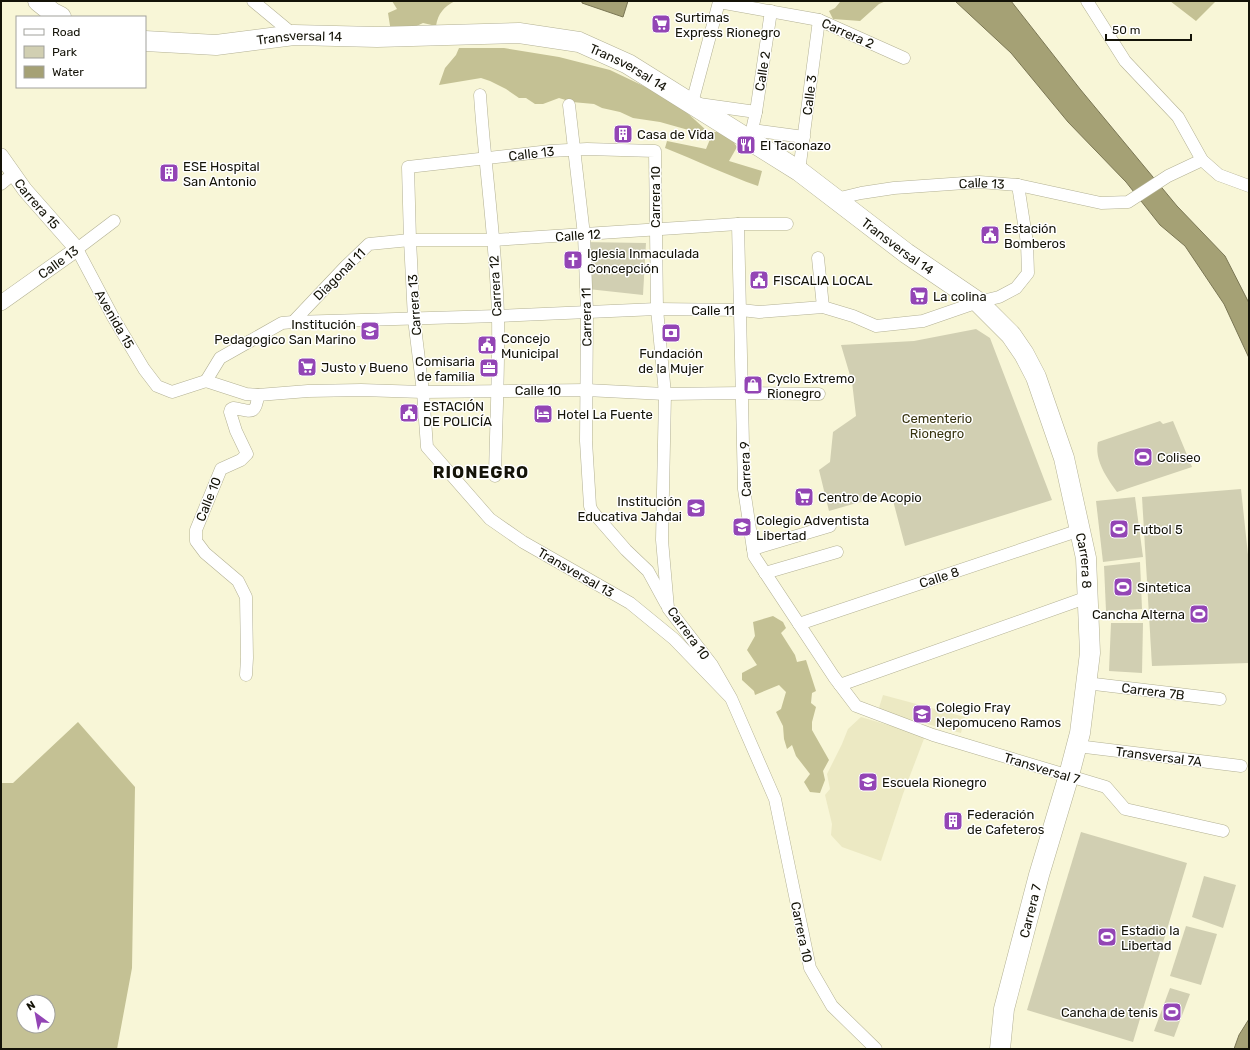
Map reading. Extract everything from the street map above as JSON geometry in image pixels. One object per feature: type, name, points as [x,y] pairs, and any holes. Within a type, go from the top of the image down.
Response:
[{"type":"highway","points":[[38,1],[58,16]]},
{"type":"highway","name":"Transversal 14","points":[[146,41],[216,45],[294,35],[377,37],[519,34],[579,42],[628,64],[800,171],[906,253],[978,302],[1011,335],[1024,354]]},
{"type":"highway","name":"Carrera 8","points":[[1024,354],[1036,377],[1064,458],[1086,558],[1090,654],[1080,733],[1069,776]]},
{"type":"highway","name":"Carrera 7","points":[[1000,1049],[1004,1009],[1039,875],[1069,776]]},
{"type":"street","points":[[253,1],[294,35]]},
{"type":"street","points":[[1087,1],[1126,61],[1178,117],[1202,160],[1219,175],[1249,186]]},
{"type":"street","points":[[719,2],[692,103],[756,112]]},
{"type":"street","name":"Carrera 2","points":[[719,2],[819,20],[904,58]]},
{"type":"street","name":"Calle 2","points":[[771,11],[752,130],[804,137]]},
{"type":"street","name":"Calle 3","points":[[800,171],[819,20]]},
{"type":"street","name":"Carrera 12","points":[[480,95],[498,316],[495,476]]},
{"type":"street","name":"Carrera 11","points":[[569,105],[584,235],[587,312],[586,441],[590,506],[592,511],[626,550],[648,572],[668,608]]},
{"type":"street","name":"Calle 13","points":[[408,167],[550,151],[655,151]]},
{"type":"street","name":"Carrera 10","points":[[655,151],[657,309],[665,394],[662,540],[668,608],[712,664],[731,698],[775,799],[810,968],[832,1006],[876,1049]]},
{"type":"street","name":"Carrera 15","points":[[1,156],[25,190],[77,249]]},
{"type":"street","name":"Calle 13","points":[[836,199],[861,193],[894,188],[979,182],[1018,185],[1101,203],[1128,202],[1168,176],[1202,160]]},
{"type":"street","name":"Carrera 13","points":[[408,167],[414,319],[423,392],[427,442]]},
{"type":"street","points":[[1,184],[13,174]]},
{"type":"street","name":"Calle 11","points":[[206,381],[220,358],[282,323],[293,322],[498,316],[657,309],[741,310],[759,312],[823,307],[853,316],[876,326],[923,321],[978,302],[999,297],[1016,288],[1028,272],[1027,243],[1018,185]]},
{"type":"street","name":"Calle 13","points":[[1,303],[114,221]]},
{"type":"street","name":"Calle 12","points":[[369,244],[410,240],[493,240],[738,224],[787,224]]},
{"type":"street","name":"Carrera 9","points":[[738,224],[744,489],[754,556],[840,685],[856,706]]},
{"type":"street","name":"Diagonal 11","points":[[293,322],[344,266],[369,244]]},
{"type":"street","name":"Avenida 15","points":[[77,249],[113,317],[144,369],[157,386],[172,392],[206,381]]},
{"type":"street","points":[[818,258],[823,307]]},
{"type":"street","name":"Calle 10","points":[[206,381],[246,394],[258,395],[308,390],[423,392],[586,390],[665,394],[819,394]]},
{"type":"street","name":"Calle 10","points":[[246,675],[248,658],[246,596],[238,581],[200,547],[196,541],[196,530],[221,469],[241,460],[247,454],[236,431],[230,412],[231,409],[254,410],[257,406],[258,395]]},
{"type":"street","name":"Transversal 13","points":[[427,442],[431,453],[490,519],[523,542],[630,603],[674,639],[731,698]]},
{"type":"street","points":[[753,549],[830,526]]},
{"type":"street","name":"Calle 8","points":[[799,624],[1080,530]]},
{"type":"street","points":[[765,573],[837,552]]},
{"type":"street","points":[[840,685],[1088,598]]},
{"type":"street","name":"Carrera 7B","points":[[1086,683],[1220,698]]},
{"type":"street","name":"Transversal 7","points":[[856,706],[933,735],[1106,787],[1125,809],[1223,831]]},
{"type":"street","name":"Transversal 7A","points":[[1077,746],[1241,766]]},
{"type":"shaded area","points":[[392,1],[455,1],[442,11],[438,17],[436,26],[423,23],[408,30],[391,32],[388,13],[397,9]]},
{"type":"shaded area","points":[[839,1],[886,1],[879,4],[860,21],[833,19],[829,11],[835,8],[840,2]]},
{"type":"shaded area","points":[[1170,1],[1216,1],[1196,21]]},
{"type":"shaded area","points":[[459,48],[504,48],[559,57],[610,70],[652,90],[683,109],[706,130],[699,133],[660,122],[633,118],[620,112],[602,108],[594,104],[572,102],[559,98],[543,104],[535,104],[526,98],[519,98],[506,89],[481,78],[439,85],[445,68],[456,55]]},
{"type":"shaded area","points":[[713,132],[727,132],[737,147],[729,161],[762,171],[758,186],[665,148],[667,141],[706,149]]},
{"type":"shaded area","points":[[773,616],[783,622],[786,628],[781,633],[795,655],[797,662],[806,660],[816,691],[812,693],[811,703],[816,707],[812,722],[812,730],[829,760],[823,771],[825,780],[820,793],[810,792],[804,782],[810,774],[796,756],[792,745],[787,749],[784,739],[783,726],[776,712],[781,709],[786,692],[779,685],[755,695],[754,691],[742,680],[742,673],[757,665],[747,650],[755,636],[753,622]]},
{"type":"shaded area","name":"Colegio Fray Nepomuceno Ramos","points":[[883,695],[965,717],[961,733],[878,711]]},
{"type":"shaded area","name":"Escuela Rionegro","points":[[861,717],[925,736],[903,794],[881,861],[842,847],[831,835],[832,824],[825,795],[830,789],[827,774],[848,729]]},
{"type":"shaded area","points":[[78,722],[135,787],[132,968],[117,1049],[1,1049],[1,783],[13,783]]},
{"type":"green space","points":[[583,242],[646,243],[643,295],[588,289]]},
{"type":"green space","name":"Cementerio Rionegro","points":[[976,329],[990,338],[1052,500],[905,546],[891,493],[829,511],[819,470],[830,462],[833,432],[856,416],[852,382],[841,345],[914,341]]},
{"type":"green space","name":"Coliseo","points":[[1160,421],[1163,424],[1173,421],[1192,467],[1117,492],[1102,468],[1097,449],[1098,442]]},
{"type":"green space","name":"Cancha Alterna","points":[[1241,489],[1249,564],[1249,663],[1152,666],[1142,497]]},
{"type":"green space","name":"Futbol 5","points":[[1135,497],[1143,557],[1103,562],[1096,501]]},
{"type":"green space","name":"Sintetica","points":[[1140,562],[1142,609],[1106,611],[1104,566]]},
{"type":"green space","points":[[1111,623],[1143,623],[1142,673],[1109,671]]},
{"type":"green space","name":"Estadio la Libertad","points":[[1081,832],[1187,863],[1133,1042],[1027,1010]]},
{"type":"green space","points":[[1204,876],[1236,885],[1223,928],[1192,917]]},
{"type":"green space","points":[[1186,926],[1217,934],[1201,985],[1170,976]]},
{"type":"green space","name":"Cancha de tenis","points":[[1170,988],[1190,994],[1174,1037],[1154,1031]]},
{"type":"water","points":[[582,1],[628,1],[623,17],[582,3]]},
{"type":"water","points":[[955,1],[1011,1],[1080,89],[1177,206],[1225,256],[1249,303],[1249,358],[1224,304],[1185,246],[1160,225],[1126,182],[1068,122],[1011,53]]},
{"type":"water","points":[[1249,1019],[1249,1049],[1234,1049],[1239,1035]]},
{"type":"place","name":"Surtimas Express Rionegro","points":[[661,24]]},
{"type":"place","name":"Casa de Vida","points":[[623,134]]},
{"type":"place","name":"El Taconazo","points":[[746,145]]},
{"type":"place","name":"ESE Hospital San Antonio","points":[[169,173]]},
{"type":"place","name":"Estación Bomberos","points":[[990,235]]},
{"type":"place","name":"Iglesia Inmaculada Concepción","points":[[573,260]]},
{"type":"place","name":"FISCALIA LOCAL","points":[[759,280]]},
{"type":"place","name":"La colina","points":[[919,296]]},
{"type":"place","name":"Institución Pedagogico San Marino","points":[[370,331]]},
{"type":"place","name":"Fundación de la Mujer","points":[[671,333]]},
{"type":"place","name":"Concejo Municipal","points":[[487,345]]},
{"type":"place","name":"Justo y Bueno","points":[[307,367]]},
{"type":"place","name":"Comisaria de familia","points":[[489,368]]},
{"type":"place","name":"Cyclo Extremo Rionegro","points":[[753,385]]},
{"type":"place","name":"ESTACIÓN DE POLICÍA","points":[[409,413]]},
{"type":"place","name":"Hotel La Fuente","points":[[543,414]]},
{"type":"place","name":"Coliseo","points":[[1143,457]]},
{"type":"place","name":"Centro de Acopio","points":[[804,497]]},
{"type":"place","name":"Institución Educativa Jahdai","points":[[696,508]]},
{"type":"place","name":"Colegio Adventista Libertad","points":[[742,527]]},
{"type":"place","name":"Futbol 5","points":[[1119,529]]},
{"type":"place","name":"Sintetica","points":[[1123,587]]},
{"type":"place","name":"Cancha Alterna","points":[[1199,614]]},
{"type":"place","name":"Colegio Fray Nepomuceno Ramos","points":[[922,714]]},
{"type":"place","name":"Escuela Rionegro","points":[[868,782]]},
{"type":"place","name":"Federación de Cafeteros","points":[[953,821]]},
{"type":"place","name":"Estadio la Libertad","points":[[1107,937]]},
{"type":"place","name":"Cancha de tenis","points":[[1172,1012]]},
{"type":"district","name":"RIONEGRO","points":[[481,472]]}]
